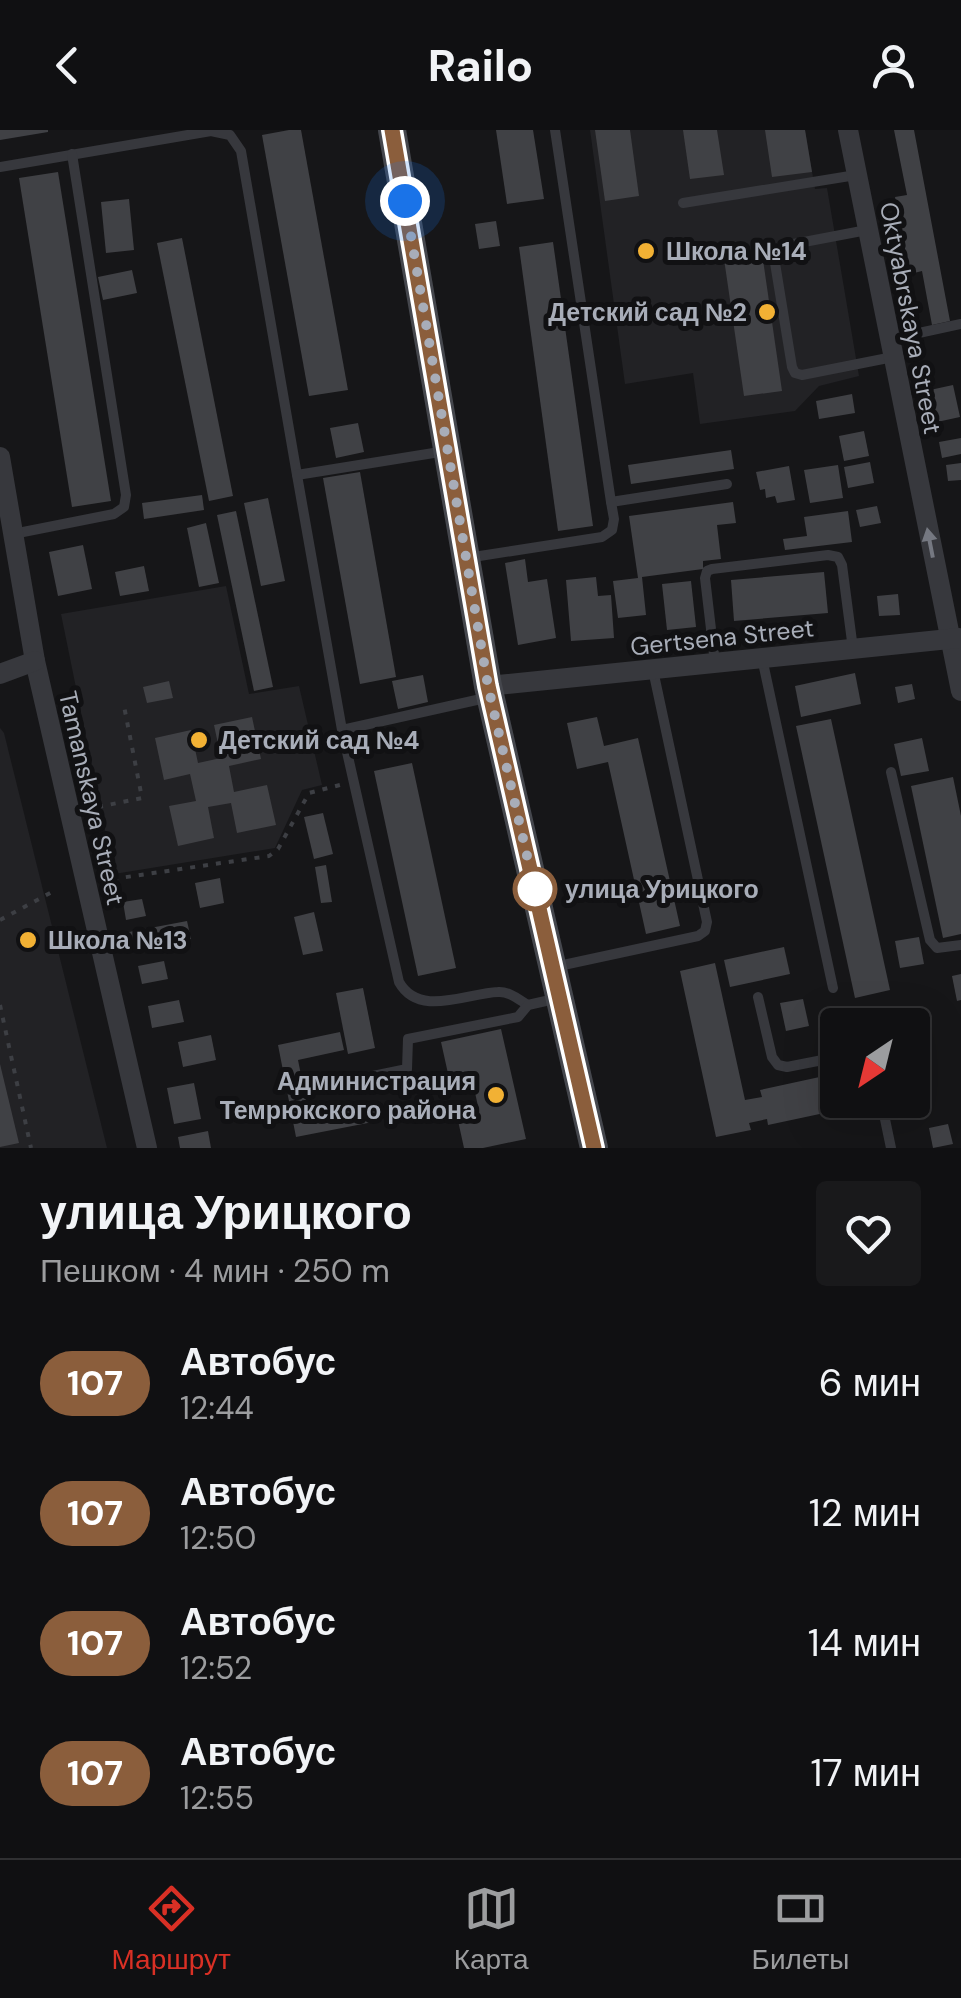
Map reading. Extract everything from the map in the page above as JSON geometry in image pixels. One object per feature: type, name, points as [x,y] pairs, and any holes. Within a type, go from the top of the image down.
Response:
[{"type":"street","points":[[392,130],[490,691],[594,1148]]},
{"type":"street","name":"Oktyabrskaya Street","points":[[848,130],[955,639],[961,691]]},
{"type":"street","name":"Tamanskaya Street","points":[[0,457],[35,660],[148,1148]]},
{"type":"street","name":"Gertsena Street","points":[[490,691],[653,669],[955,639]]},
{"type":"street","points":[[0,674],[35,660]]},
{"type":"lane","points":[[466,558],[602,538],[612,530],[614,519],[556,130]]},
{"type":"lane","points":[[0,166],[211,131],[230,136],[241,151],[342,730],[399,982],[404,992],[414,998],[438,1001],[503,991],[528,1004],[560,998]]},
{"type":"lane","points":[[12,534],[114,514],[124,507],[126,495],[72,154]]},
{"type":"lane","points":[[684,203],[857,174]]},
{"type":"lane","points":[[868,230],[777,250],[774,257],[796,373],[892,348],[961,324]]},
{"type":"lane","points":[[296,475],[448,451]]},
{"type":"lane","points":[[611,502],[727,484]]},
{"type":"lane","points":[[715,663],[707,572],[712,568],[828,555],[838,557],[842,566],[852,649]]},
{"type":"lane","points":[[762,658],[833,988]]},
{"type":"lane","points":[[553,967],[698,936],[705,931],[708,922],[653,669]]},
{"type":"lane","points":[[342,730],[490,691]]},
{"type":"lane","points":[[892,772],[930,940],[937,948],[961,946]]},
{"type":"lane","points":[[758,998],[772,1058],[778,1066],[820,1061]]},
{"type":"lane","points":[[315,1088],[407,1069],[408,1039],[518,1017],[528,1004]]},
{"type":"lane","points":[[884,1118],[891,1148]]},
{"type":"path","points":[[98,808],[142,798],[124,706]]},
{"type":"path","points":[[113,880],[269,856],[278,849],[309,793],[354,782]]},
{"type":"path","points":[[0,920],[52,892]]},
{"type":"path","points":[[0,1005],[31,1148]]},
{"type":"shaded area","points":[[590,130],[805,130],[815,189],[827,188],[859,376],[819,386],[795,411],[700,424],[693,373],[625,384]]},
{"type":"shaded area","name":"Детский сад №4","points":[[226,586],[249,694],[299,686],[322,785],[302,790],[275,848],[114,874],[61,614]]},
{"type":"shaded area","name":"Школа №13","points":[[0,728],[4,733],[107,1148],[0,1148]]},
{"type":"building","points":[[0,130],[48,130],[48,132],[0,140]]},
{"type":"building","points":[[301,130],[348,390],[309,396],[262,135]]},
{"type":"building","points":[[496,130],[533,130],[544,199],[507,204]]},
{"type":"building","points":[[595,130],[630,130],[639,196],[605,201]]},
{"type":"building","points":[[683,130],[717,130],[724,175],[690,179]]},
{"type":"building","points":[[765,130],[805,130],[812,172],[772,177]]},
{"type":"building","points":[[894,130],[914,130],[950,321],[932,325],[922,271],[910,274],[895,197],[907,195]]},
{"type":"building","points":[[58,172],[111,501],[72,507],[19,178]]},
{"type":"building","points":[[129,199],[134,250],[106,253],[101,202]]},
{"type":"building","points":[[496,221],[500,246],[479,249],[475,224]]},
{"type":"building","points":[[182,238],[233,496],[209,501],[157,243]]},
{"type":"building","points":[[553,242],[593,526],[558,531],[519,247]]},
{"type":"building","points":[[761,246],[782,391],[744,396],[723,252]]},
{"type":"building","points":[[132,270],[137,293],[103,300],[98,277]]},
{"type":"building","points":[[953,385],[960,417],[937,422],[930,390]]},
{"type":"building","points":[[852,394],[855,413],[819,419],[816,401]]},
{"type":"building","points":[[358,423],[364,452],[336,458],[330,428]]},
{"type":"building","points":[[864,431],[869,456],[844,461],[839,436]]},
{"type":"building","points":[[961,438],[961,454],[942,458],[939,442]]},
{"type":"building","points":[[731,450],[734,469],[631,484],[628,465]]},
{"type":"building","points":[[870,462],[874,483],[848,488],[844,467]]},
{"type":"building","points":[[961,463],[961,480],[948,481],[946,465]]},
{"type":"building","points":[[838,465],[843,498],[810,503],[804,470]]},
{"type":"building","points":[[789,466],[795,500],[777,503],[775,496],[766,498],[756,472]]},
{"type":"building","points":[[360,472],[396,677],[360,684],[323,478]]},
{"type":"building","points":[[202,495],[204,510],[144,519],[142,503]]},
{"type":"building","points":[[268,498],[285,581],[261,586],[244,503]]},
{"type":"building","points":[[733,502],[736,523],[717,525],[721,559],[703,561],[703,569],[642,577],[646,615],[618,618],[613,581],[638,578],[629,516]]},
{"type":"building","points":[[877,506],[881,523],[860,527],[856,510]]},
{"type":"building","points":[[236,511],[273,687],[254,691],[217,515]]},
{"type":"building","points":[[848,511],[852,542],[785,550],[783,539],[807,536],[804,517]]},
{"type":"building","points":[[206,523],[219,583],[199,587],[187,528]]},
{"type":"building","points":[[83,545],[92,589],[58,596],[49,552]]},
{"type":"building","points":[[525,559],[528,582],[547,579],[556,638],[518,645],[505,563]]},
{"type":"building","points":[[144,566],[149,591],[120,596],[115,572]]},
{"type":"building","points":[[824,572],[828,613],[734,621],[731,580]]},
{"type":"building","points":[[596,577],[598,596],[611,595],[614,638],[571,641],[566,580]]},
{"type":"building","points":[[691,581],[696,627],[667,630],[662,584]]},
{"type":"building","points":[[898,594],[900,615],[879,616],[877,596]]},
{"type":"building","points":[[855,673],[861,704],[801,717],[795,686]]},
{"type":"building","points":[[423,675],[428,702],[398,709],[392,681]]},
{"type":"building","points":[[169,681],[173,698],[147,703],[143,687]]},
{"type":"building","points":[[912,684],[915,699],[898,703],[895,687]]},
{"type":"building","points":[[252,717],[261,759],[229,766],[234,792],[267,785],[276,825],[237,833],[231,803],[208,807],[214,838],[178,846],[169,806],[196,801],[190,774],[164,780],[155,738],[191,730],[198,763],[221,758],[214,725]]},
{"type":"building","points":[[597,717],[604,746],[638,738],[680,926],[646,934],[608,762],[577,769],[567,723]]},
{"type":"building","points":[[831,719],[890,990],[855,998],[796,726]]},
{"type":"building","points":[[922,738],[929,771],[901,776],[894,744]]},
{"type":"building","points":[[412,763],[456,968],[418,976],[374,771]]},
{"type":"building","points":[[953,777],[961,816],[961,934],[943,938],[911,786]]},
{"type":"building","points":[[323,813],[333,854],[314,859],[304,817]]},
{"type":"building","points":[[326,865],[332,902],[321,903],[315,867]]},
{"type":"building","points":[[220,878],[224,903],[200,908],[195,883]]},
{"type":"building","points":[[142,899],[146,916],[126,920],[123,902]]},
{"type":"building","points":[[314,912],[323,951],[303,955],[294,917]]},
{"type":"building","points":[[187,921],[191,939],[133,950],[129,932]]},
{"type":"building","points":[[919,937],[924,964],[900,968],[895,941]]},
{"type":"building","points":[[784,947],[790,974],[730,987],[724,960]]},
{"type":"building","points":[[164,961],[168,979],[142,984],[138,966]]},
{"type":"building","points":[[715,963],[745,1100],[762,1097],[760,1090],[820,1077],[820,1114],[768,1125],[767,1119],[749,1123],[751,1130],[716,1137],[680,971]]},
{"type":"building","points":[[961,974],[961,1000],[957,1001],[952,976]]},
{"type":"building","points":[[363,988],[375,1048],[348,1054],[336,993]]},
{"type":"building","points":[[803,999],[809,1026],[786,1031],[780,1003]]},
{"type":"building","points":[[179,1000],[184,1022],[152,1028],[148,1006]]},
{"type":"building","name":"Администрация Темрюкского района","points":[[501,1029],[526,1139],[464,1148],[457,1116],[479,1111],[471,1074],[449,1078],[441,1042]]},
{"type":"building","points":[[340,1032],[344,1050],[298,1060],[309,1115],[379,1101],[383,1120],[296,1137],[278,1045]]},
{"type":"building","points":[[211,1035],[216,1060],[183,1067],[178,1042]]},
{"type":"building","points":[[0,1064],[19,1143],[0,1147]]},
{"type":"building","points":[[194,1083],[201,1119],[174,1124],[167,1088]]},
{"type":"building","points":[[948,1124],[953,1144],[933,1148],[929,1128]]},
{"type":"building","points":[[208,1131],[211,1148],[180,1148],[178,1137]]},
{"type":"bus line","name":"107","points":[[392,130],[488,686],[594,1148]]},
{"type":"place","name":"Школа №14","points":[[646,251]]},
{"type":"place","name":"Детский сад №2","points":[[767,312]]},
{"type":"place","name":"Детский сад №4","points":[[199,740]]},
{"type":"place","name":"улица Урицкого","points":[[535,889]]},
{"type":"place","name":"Школа №13","points":[[28,940]]},
{"type":"place","name":"Администрация Темрюкского района","points":[[496,1095]]},
{"type":"route","points":[[405,201],[488,686],[536,895],[535,889]]}]
